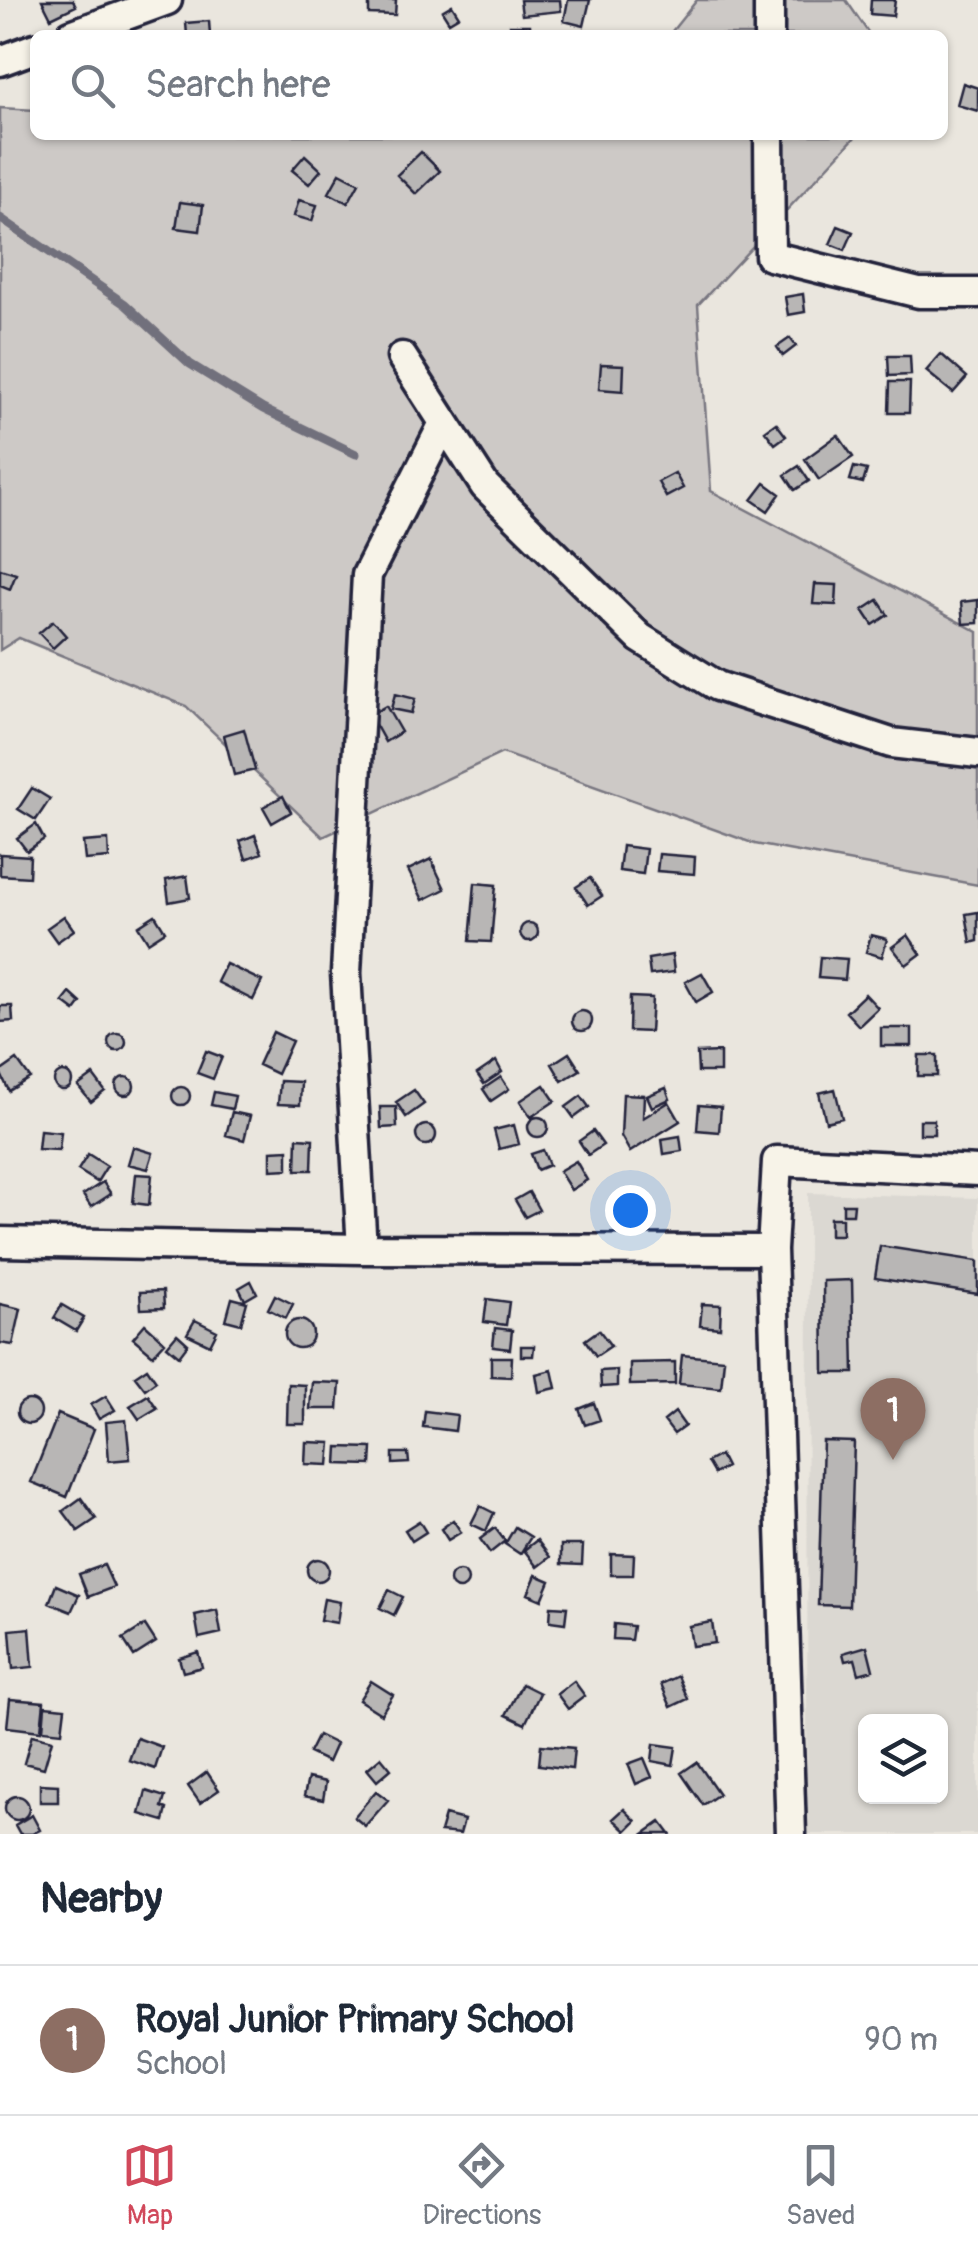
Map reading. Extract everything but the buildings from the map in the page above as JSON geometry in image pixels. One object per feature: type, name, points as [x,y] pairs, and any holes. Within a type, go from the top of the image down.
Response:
[{"type":"street","points":[[85,30],[167,0]]},
{"type":"street","points":[[768,0],[769,30]]},
{"type":"street","points":[[0,61],[30,50]]},
{"type":"street","points":[[769,140],[770,256],[919,293],[978,293]]},
{"type":"street","points":[[402,357],[484,486],[640,638],[717,686],[890,743],[978,753]]},
{"type":"street","points":[[362,1249],[346,973],[368,575],[443,425]]},
{"type":"street","points":[[790,1834],[772,1250],[777,1161],[978,1171]]},
{"type":"street","points":[[0,1242],[362,1249],[772,1250]]},
{"type":"shaded area","points":[[697,0],[846,0],[867,30],[673,30]]},
{"type":"shaded area","points":[[0,108],[30,110],[30,140],[852,140],[698,305],[711,491],[978,632],[978,885],[755,844],[502,753],[323,837],[186,706],[19,638],[0,650]]},
{"type":"shaded area","points":[[808,1193],[978,1198],[978,1834],[807,1834]]},
{"type":"waterway","points":[[0,218],[125,304],[190,364],[263,409],[356,454]]},
{"type":"place","name":"Royal Junior Primary School","points":[[893,1460]]}]
